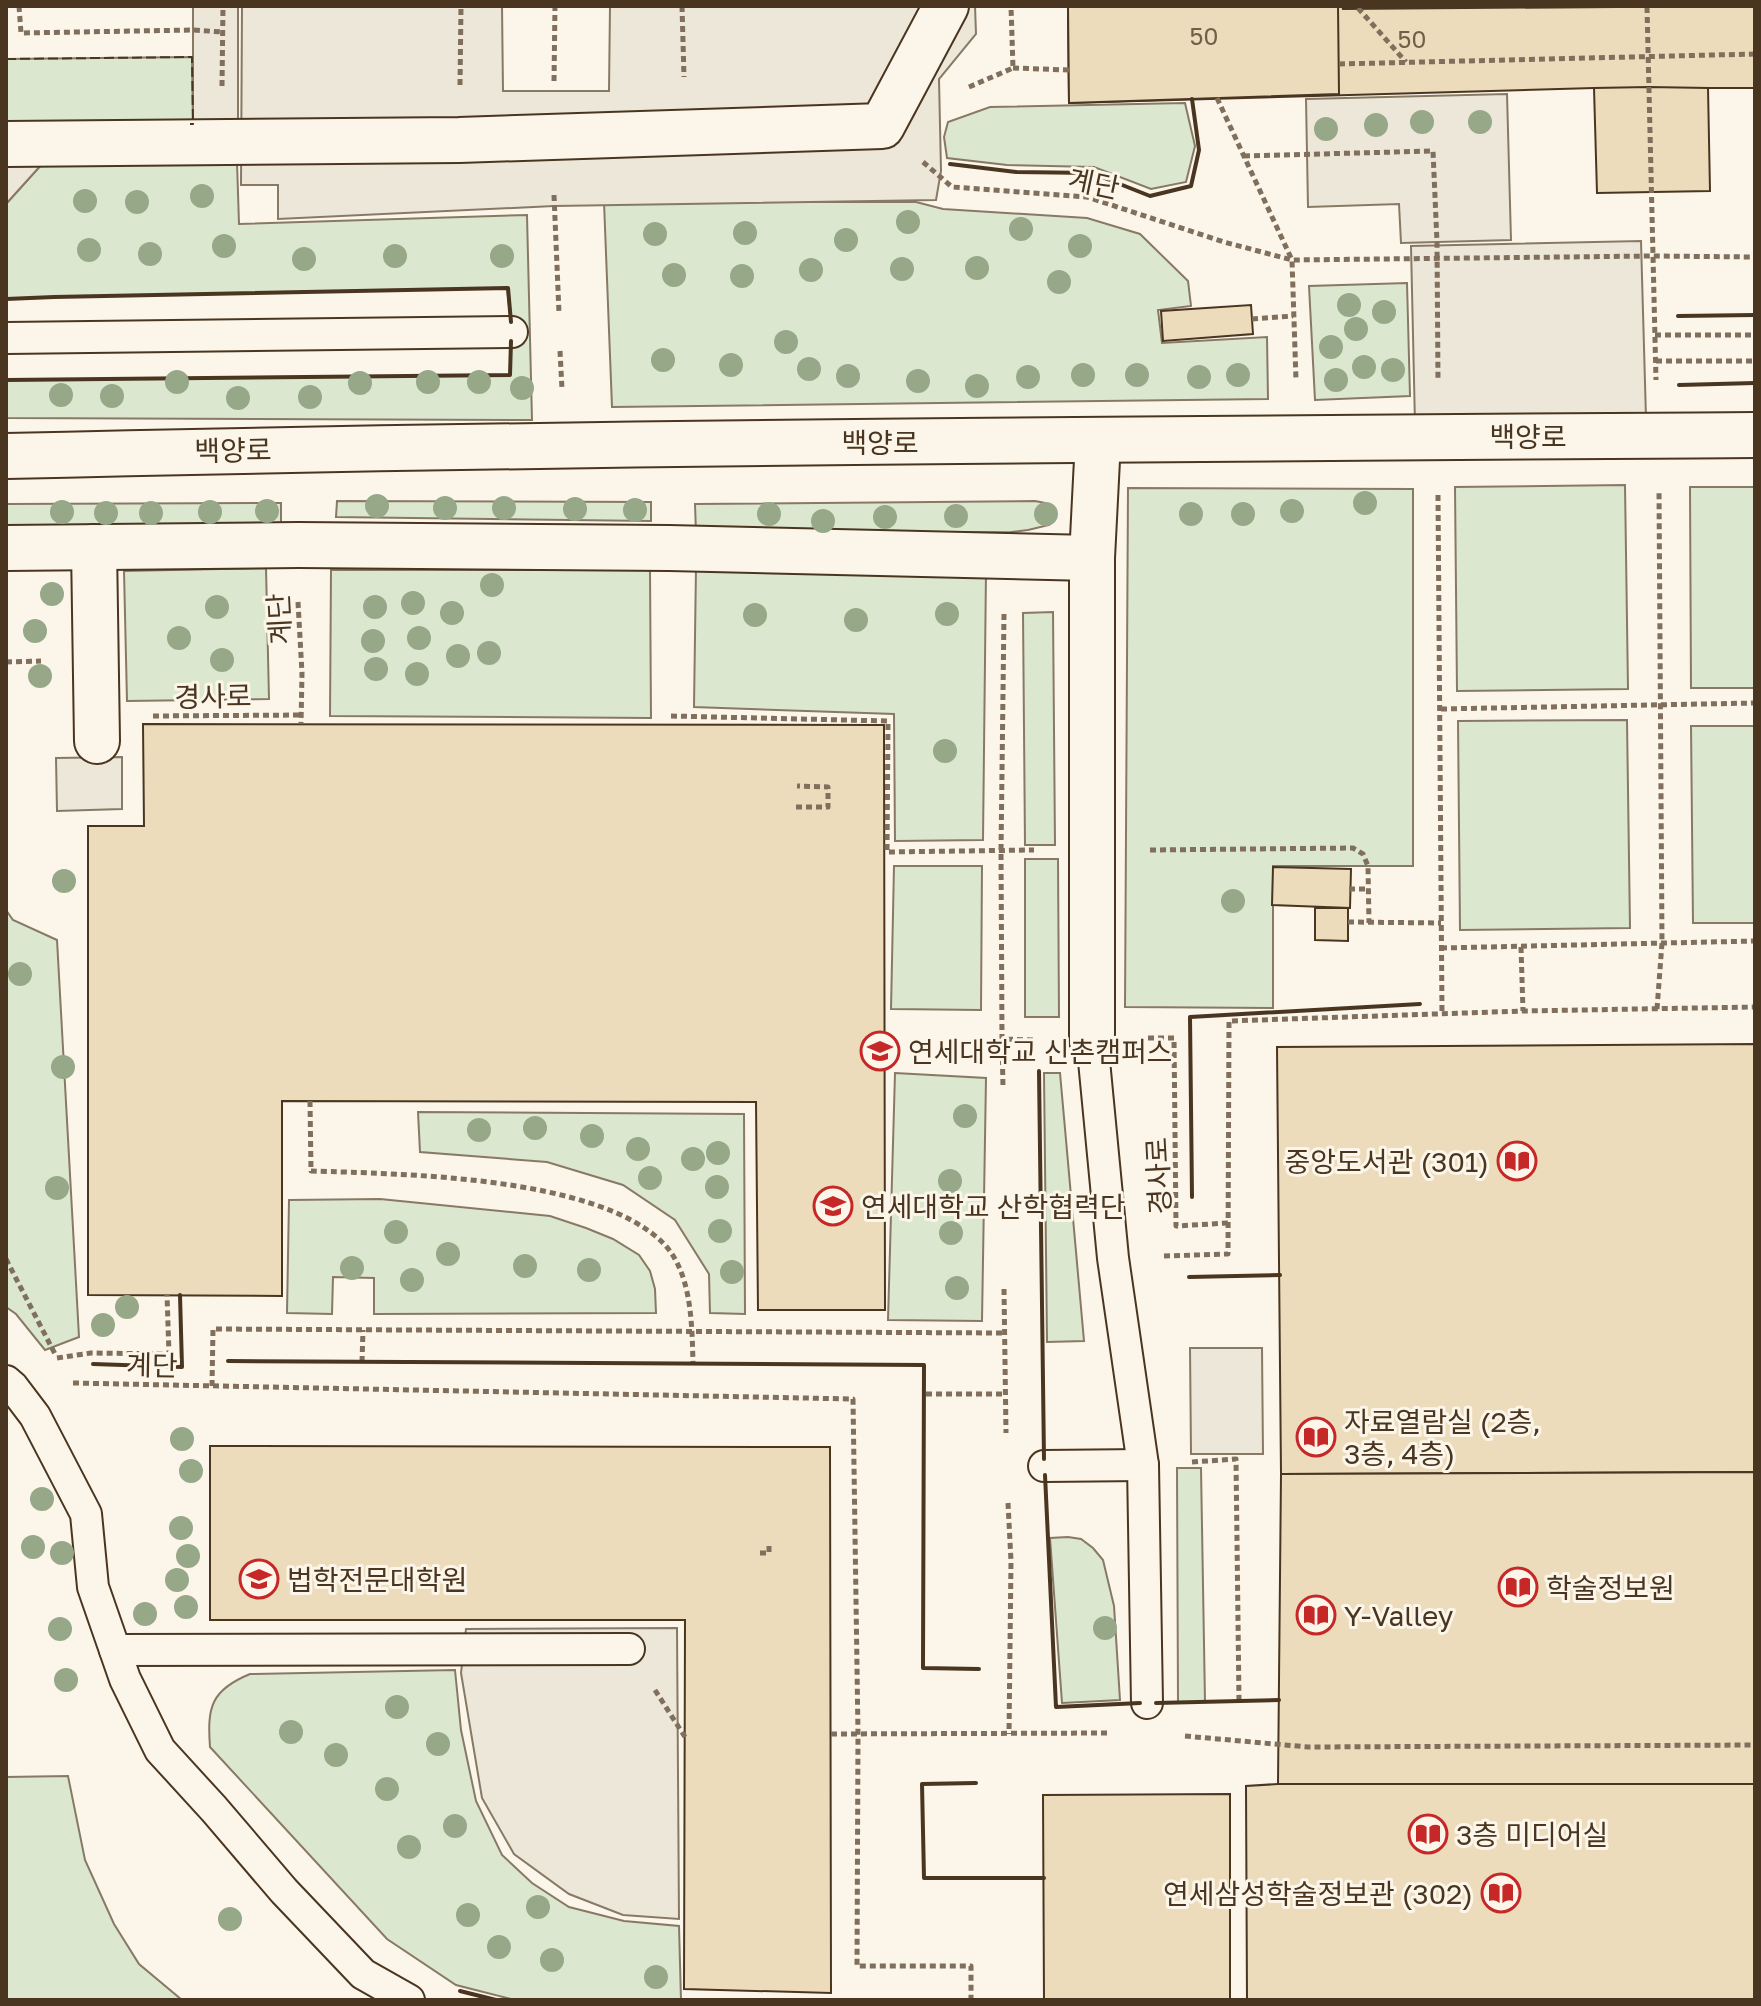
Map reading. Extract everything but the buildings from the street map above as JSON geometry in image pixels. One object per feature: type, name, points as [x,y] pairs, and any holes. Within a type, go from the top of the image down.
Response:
[{"type":"street","points":[[6,144],[459,140],[882,126],[946,6]]},
{"type":"street","name":"백양로","points":[[6,456],[672,443],[1755,435]]},
{"type":"street","points":[[1092,1040],[1092,558],[1098,440]]},
{"type":"street","points":[[6,548],[298,545],[669,548],[1092,558]]},
{"type":"street","points":[[94,547],[97,741]]},
{"type":"lane","points":[[6,338],[512,332]]},
{"type":"lane","points":[[1092,1040],[1113,1258],[1143,1465],[1147,1703]]},
{"type":"lane","points":[[6,1381],[35,1416],[86,1514],[93,1587],[125,1679],[160,1750],[284,1891],[363,1974],[409,2000]]},
{"type":"lane","points":[[1044,1466],[1143,1465]]},
{"type":"lane","points":[[115,1650],[629,1649]]},
{"type":"path","points":[[19,6],[21,33],[223,32]]},
{"type":"path","points":[[221,143],[223,6]]},
{"type":"path","points":[[459,140],[461,6]]},
{"type":"path","points":[[554,136],[555,6]]},
{"type":"path","points":[[682,6],[686,132]]},
{"type":"path","points":[[1647,7],[1658,435],[1662,943],[1657,1009]]},
{"type":"path","points":[[1358,8],[1407,63]]},
{"type":"path","points":[[1339,64],[1755,54]]},
{"type":"path","points":[[1013,68],[1069,70]]},
{"type":"path","points":[[1217,98],[1292,260],[1293,316],[1252,319]]},
{"type":"path","points":[[1244,156],[1433,151],[1442,1014]]},
{"type":"path","name":"계단","points":[[952,187],[1087,197],[1224,242],[1292,260],[1755,257]]},
{"type":"path","points":[[1655,335],[1755,335]]},
{"type":"path","points":[[1656,361],[1755,361]]},
{"type":"path","points":[[1003,1087],[1001,851],[1005,557]]},
{"type":"path","name":"계단","points":[[298,595],[301,724]]},
{"type":"path","points":[[1441,709],[1755,703]]},
{"type":"path","name":"경사로","points":[[139,717],[302,715]]},
{"type":"path","points":[[671,716],[888,721],[887,852],[1001,851]]},
{"type":"path","points":[[796,807],[828,807],[828,787],[797,786]]},
{"type":"path","points":[[1149,850],[1353,848],[1363,854],[1368,866],[1369,923]]},
{"type":"path","points":[[1349,889],[1369,889]]},
{"type":"path","points":[[1348,922],[1441,923]]},
{"type":"path","points":[[1441,948],[1755,941]]},
{"type":"path","points":[[1521,947],[1523,1011]]},
{"type":"path","points":[[1173,1256],[1228,1254],[1229,1021],[1755,1007]]},
{"type":"path","name":"경사로","points":[[1137,1039],[1174,1038],[1176,1226],[1228,1223]]},
{"type":"path","points":[[1002,1039],[1046,1040]]},
{"type":"path","points":[[310,1101],[311,1171],[425,1175],[532,1189],[584,1202],[633,1220],[663,1243],[676,1260],[685,1281],[693,1332],[693,1364]]},
{"type":"path","points":[[6,1259],[57,1358],[91,1353],[169,1354],[167,1295]]},
{"type":"path","points":[[1004,1289],[1005,1431]]},
{"type":"path","points":[[212,1386],[213,1329],[1003,1333]]},
{"type":"path","points":[[362,1362],[363,1330]]},
{"type":"path","name":"계단","points":[[69,1383],[853,1399],[858,1734]]},
{"type":"path","points":[[926,1394],[1006,1394]]},
{"type":"path","points":[[1143,1465],[1236,1459],[1239,1701]]},
{"type":"path","points":[[760,1553],[769,1553],[769,1542]]},
{"type":"path","points":[[1009,1734],[1011,1561]]},
{"type":"path","points":[[831,1734],[1114,1733]]},
{"type":"path","points":[[858,1734],[857,1966],[971,1966],[971,2000]]},
{"type":"path","points":[[1174,1735],[1308,1747],[1755,1745]]},
{"type":"green space","points":[[192,57],[193,124],[6,125],[6,59]]},
{"type":"green space","points":[[1185,103],[1195,146],[1186,182],[1151,189],[1094,167],[1007,165],[947,158],[944,137],[948,122],[990,107]]},
{"type":"green space","points":[[237,162],[239,224],[527,215],[532,420],[6,418],[6,380],[510,375],[512,332],[507,288],[6,299],[6,204],[42,164]]},
{"type":"green space","points":[[604,202],[916,202],[943,209],[1087,218],[1140,234],[1188,281],[1191,306],[1158,310],[1162,343],[1267,337],[1268,399],[612,407]]},
{"type":"green space","points":[[1407,283],[1410,396],[1315,400],[1309,286]]},
{"type":"green space","points":[[1625,485],[1628,689],[1457,691],[1455,487]]},
{"type":"green space","points":[[1690,487],[1755,487],[1755,688],[1691,688]]},
{"type":"green space","points":[[1128,488],[1413,489],[1413,866],[1273,866],[1273,1008],[1125,1007]]},
{"type":"green space","points":[[337,501],[651,502],[651,521],[336,517]]},
{"type":"green space","points":[[281,503],[281,524],[6,526],[6,504]]},
{"type":"green space","points":[[1045,503],[1053,511],[1049,525],[1011,532],[696,533],[695,504]]},
{"type":"green space","points":[[696,567],[986,571],[983,840],[895,841],[894,714],[694,707]]},
{"type":"green space","points":[[266,568],[269,699],[127,701],[124,571]]},
{"type":"green space","points":[[331,570],[650,570],[651,718],[330,716]]},
{"type":"green space","points":[[1053,612],[1055,845],[1025,845],[1023,613]]},
{"type":"green space","points":[[1627,720],[1630,928],[1460,930],[1458,721]]},
{"type":"green space","points":[[1691,726],[1755,726],[1755,923],[1693,923]]},
{"type":"green space","points":[[1025,859],[1058,859],[1059,1017],[1025,1017]]},
{"type":"green space","points":[[894,866],[982,866],[981,1010],[891,1009]]},
{"type":"green space","points":[[6,910],[13,920],[57,940],[79,1337],[45,1350],[16,1314],[6,1307]]},
{"type":"green space","points":[[895,1073],[986,1078],[982,1321],[888,1320]]},
{"type":"green space","points":[[1044,1073],[1060,1073],[1084,1341],[1047,1342]]},
{"type":"green space","points":[[418,1112],[744,1114],[745,1314],[710,1313],[709,1274],[675,1220],[623,1185],[547,1162],[420,1152]]},
{"type":"green space","points":[[380,1199],[550,1216],[613,1239],[639,1255],[650,1271],[655,1289],[656,1313],[374,1314],[374,1278],[333,1277],[332,1314],[287,1313],[289,1200]]},
{"type":"green space","points":[[1177,1468],[1201,1468],[1205,1702],[1178,1702]]},
{"type":"green space","points":[[1050,1538],[1081,1539],[1103,1560],[1114,1606],[1120,1700],[1062,1703]]},
{"type":"green space","points":[[455,1670],[461,1730],[476,1801],[502,1855],[532,1883],[569,1907],[624,1921],[679,1926],[681,2000],[515,2000],[456,1985],[387,1939],[210,1747],[214,1702],[227,1687],[250,1674]]},
{"type":"green space","points":[[68,1776],[85,1860],[114,1924],[139,1964],[182,2000],[6,2000],[6,1777]]},
{"type":"shaded area","points":[[193,6],[238,6],[238,143],[42,164],[6,204],[6,125],[193,124]]},
{"type":"shaded area","points":[[242,6],[502,6],[503,91],[609,91],[610,6],[975,6],[976,34],[939,79],[941,171],[936,200],[554,206],[278,219],[278,185],[241,185]]},
{"type":"shaded area","points":[[1507,94],[1511,240],[1401,243],[1399,204],[1308,207],[1306,99]]},
{"type":"shaded area","points":[[1641,241],[1646,418],[1415,424],[1411,246]]},
{"type":"shaded area","points":[[122,757],[122,809],[57,811],[56,758]]},
{"type":"shaded area","points":[[1190,1348],[1262,1348],[1263,1454],[1191,1454]]},
{"type":"shaded area","points":[[677,1628],[679,1919],[623,1915],[569,1894],[514,1854],[482,1798],[461,1673],[466,1629]]},
{"type":"fence","points":[[6,59],[192,57],[193,124],[190,124]]},
{"type":"wall","points":[[950,164],[1016,172],[1092,173],[1150,196],[1191,186],[1199,150],[1192,99]]},
{"type":"wall","points":[[6,299],[508,288],[511,322]]},
{"type":"wall","points":[[1678,316],[1755,315]]},
{"type":"wall","points":[[6,380],[510,375],[511,341]]},
{"type":"wall","points":[[1679,385],[1755,383]]},
{"type":"wall","points":[[1192,1197],[1190,1017],[1420,1004]]},
{"type":"wall","points":[[1039,1071],[1044,1459]]},
{"type":"wall","points":[[1189,1277],[1280,1275]]},
{"type":"wall","points":[[93,1364],[182,1367],[180,1295]]},
{"type":"wall","points":[[228,1361],[924,1365],[923,1668],[979,1669]]},
{"type":"wall","points":[[1045,1475],[1056,1707],[1140,1703]]},
{"type":"wall","points":[[1156,1703],[1279,1700]]},
{"type":"wall","points":[[976,1783],[922,1784],[924,1878],[1044,1878]]},
{"type":"wall","points":[[460,1991],[496,2000]]},
{"type":"place","name":"연세대학교 신촌캠퍼스","points":[[880,1051]]},
{"type":"place","name":"중앙도서관 (301)","points":[[1517,1161]]},
{"type":"place","name":"연세대학교 산학협력단","points":[[833,1206]]},
{"type":"place","name":"자료열람실 (2층, 3층, 4층)","points":[[1316,1437]]},
{"type":"place","name":"법학전문대학원","points":[[259,1579]]},
{"type":"place","name":"학술정보원","points":[[1518,1587]]},
{"type":"place","name":"Y-Valley","points":[[1316,1615]]},
{"type":"place","name":"3층 미디어실","points":[[1428,1834]]},
{"type":"place","name":"연세삼성학술정보관 (302)","points":[[1501,1893]]}]
